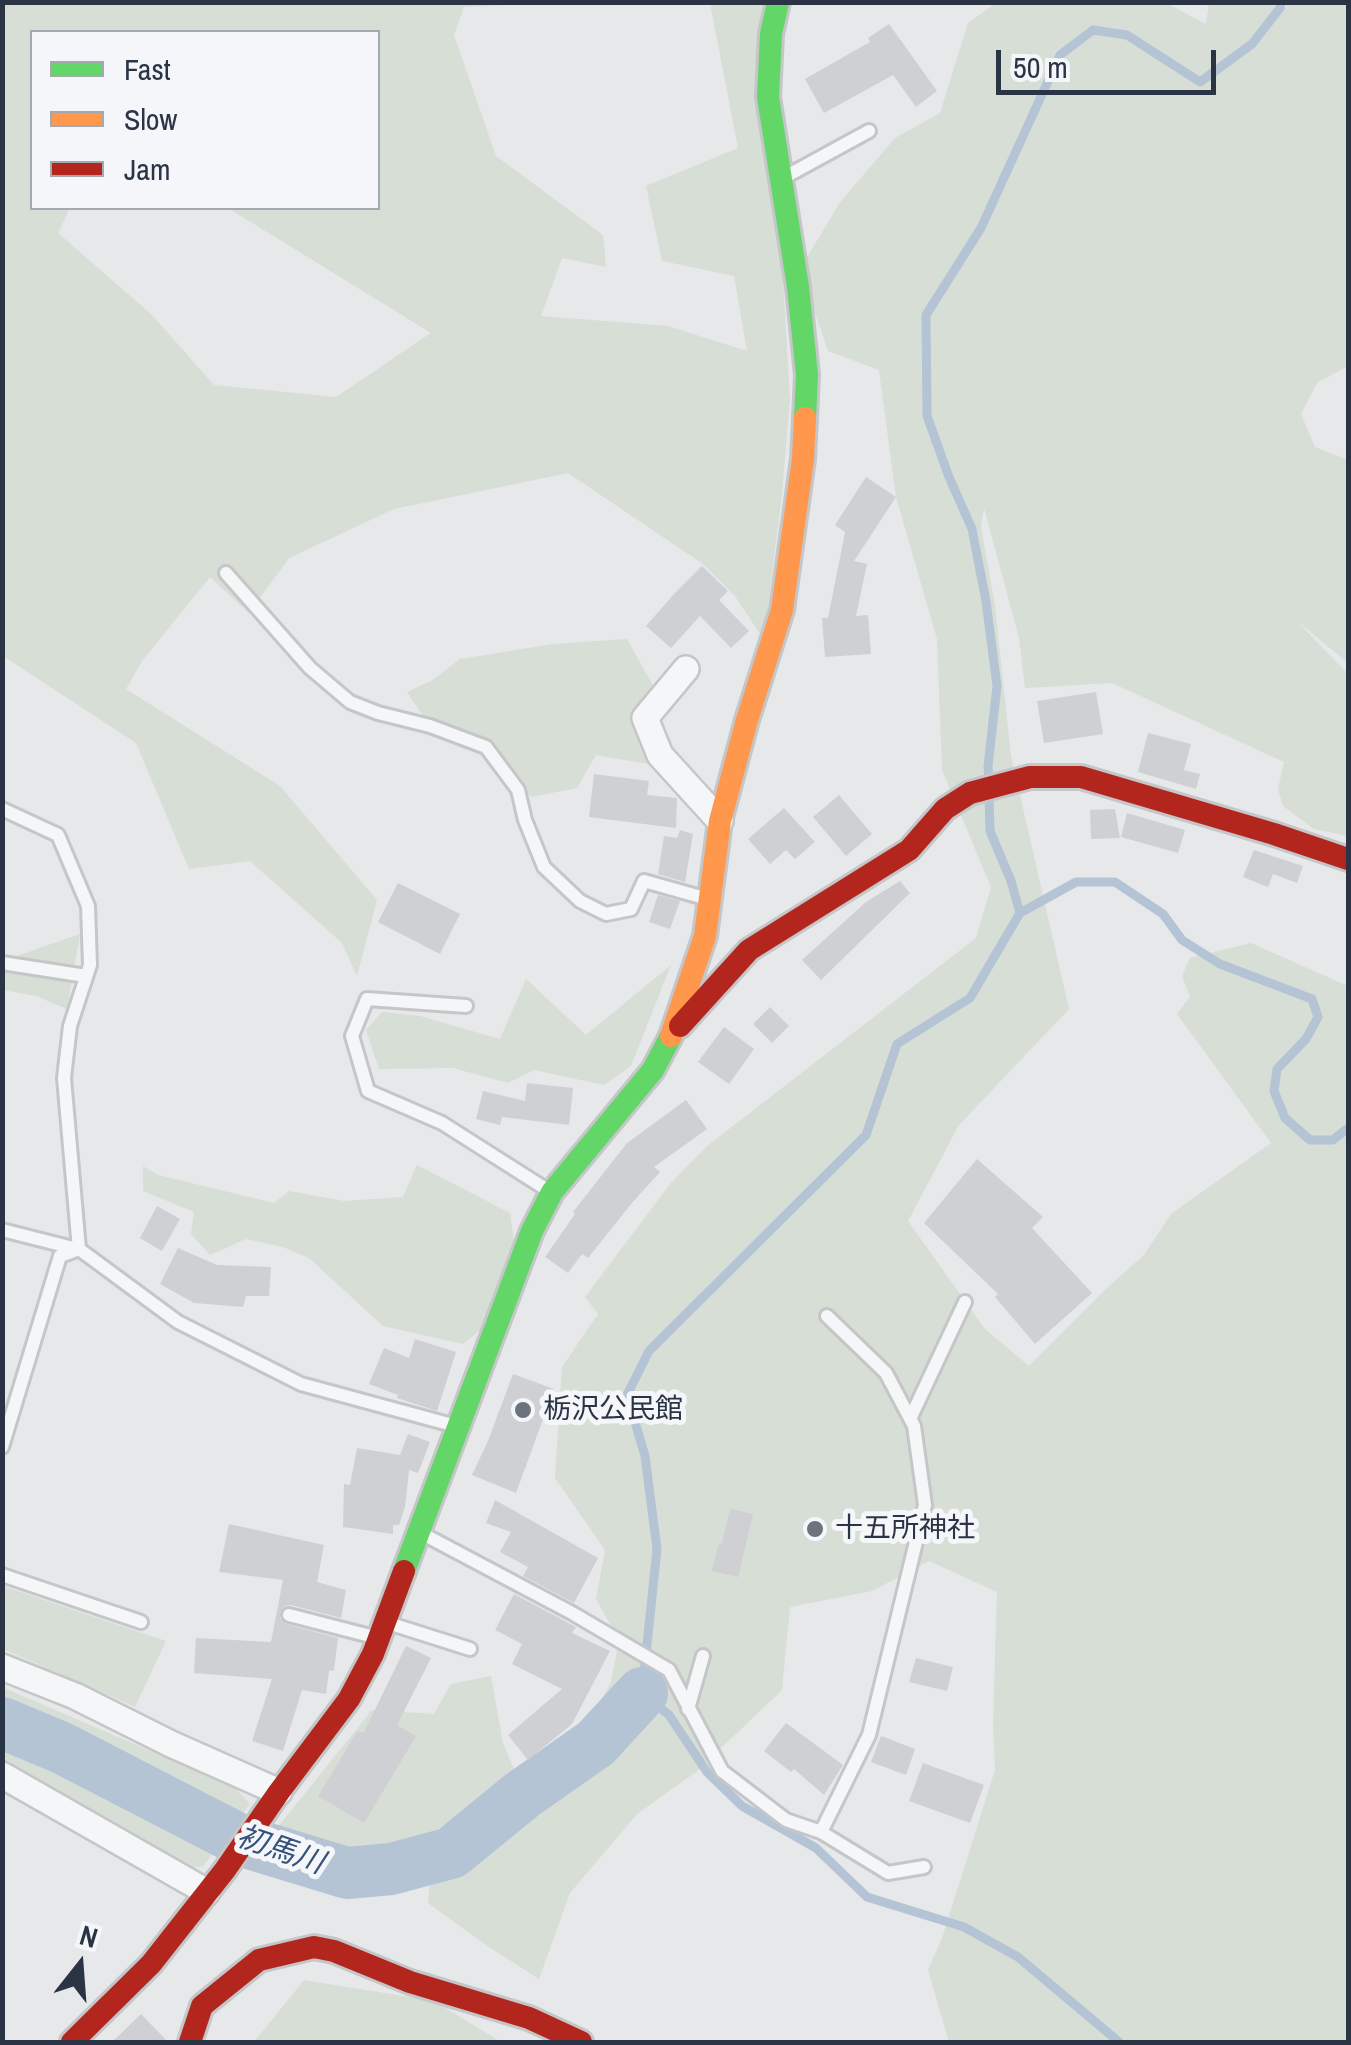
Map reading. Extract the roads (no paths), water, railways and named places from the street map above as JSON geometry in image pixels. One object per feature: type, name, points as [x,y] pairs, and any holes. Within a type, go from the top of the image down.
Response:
[{"type":"street","points":[[72,2042],[151,1964],[225,1870],[349,1699],[382,1631],[532,1231],[552,1192],[635,1094],[672,1034],[705,936],[720,821],[782,610],[803,459],[807,375],[798,287],[768,97],[771,34],[778,2]]},
{"type":"street","points":[[686,669],[644,718],[660,755],[720,821]]},
{"type":"street","points":[[672,1034],[749,950],[909,850],[945,809],[970,793],[1030,776],[1081,777],[1348,859]]},
{"type":"street","points":[[2,1667],[75,1696],[273,1801]]},
{"type":"street","points":[[2,1774],[207,1892]]},
{"type":"street","points":[[190,2042],[202,2006],[259,1960],[314,1947],[334,1951],[410,1982],[529,2018],[581,2042]]},
{"type":"lane","points":[[781,179],[869,131]]},
{"type":"lane","points":[[226,574],[310,668],[350,702],[486,747],[518,790],[524,820],[544,867],[580,900],[606,914],[632,909],[644,882],[710,900]]},
{"type":"lane","points":[[2,809],[58,835],[88,906],[90,964],[70,1026],[64,1078],[79,1249]]},
{"type":"lane","points":[[2,963],[86,976]]},
{"type":"lane","points":[[466,1006],[368,999],[352,1036],[368,1092],[442,1123],[552,1192]]},
{"type":"lane","points":[[2,1230],[79,1249],[178,1322],[301,1384],[459,1427]]},
{"type":"lane","points":[[2,1447],[60,1256],[79,1249]]},
{"type":"lane","points":[[910,1420],[965,1302]]},
{"type":"lane","points":[[821,1832],[869,1735],[925,1505],[914,1426],[886,1373],[827,1316]]},
{"type":"lane","points":[[419,1532],[669,1670],[722,1772],[786,1820],[821,1832],[888,1873],[924,1867]]},
{"type":"lane","points":[[2,1575],[141,1622]]},
{"type":"lane","points":[[288,1614],[470,1649]]},
{"type":"lane","points":[[688,1709],[703,1656]]},
{"type":"waterway","points":[[989,780],[997,686],[986,601],[972,529],[927,416],[926,315],[981,228],[1060,55],[1093,30],[1127,35],[1200,82],[1252,44],[1281,2]]},
{"type":"waterway","points":[[989,796],[990,831],[1020,913]]},
{"type":"waterway","points":[[1119,2042],[1018,1957],[964,1927],[867,1897],[816,1848],[742,1806],[707,1772],[669,1715],[642,1693],[657,1549],[645,1456],[627,1395],[649,1351],[866,1135],[897,1044],[970,998],[1020,913],[1076,882],[1115,882],[1163,914],[1182,940],[1220,964],[1312,999],[1318,1017],[1306,1039],[1277,1069],[1274,1091],[1285,1118],[1310,1140],[1333,1140],[1348,1128]]},
{"type":"waterway","name":"初馬川","points":[[2,1723],[62,1748],[242,1841],[347,1873],[391,1869],[451,1853],[522,1795],[596,1743],[642,1693]]},
{"type":"place","name":"栃沢公民館","points":[[523,1410]]},
{"type":"place","name":"十五所神社","points":[[815,1529]]}]
